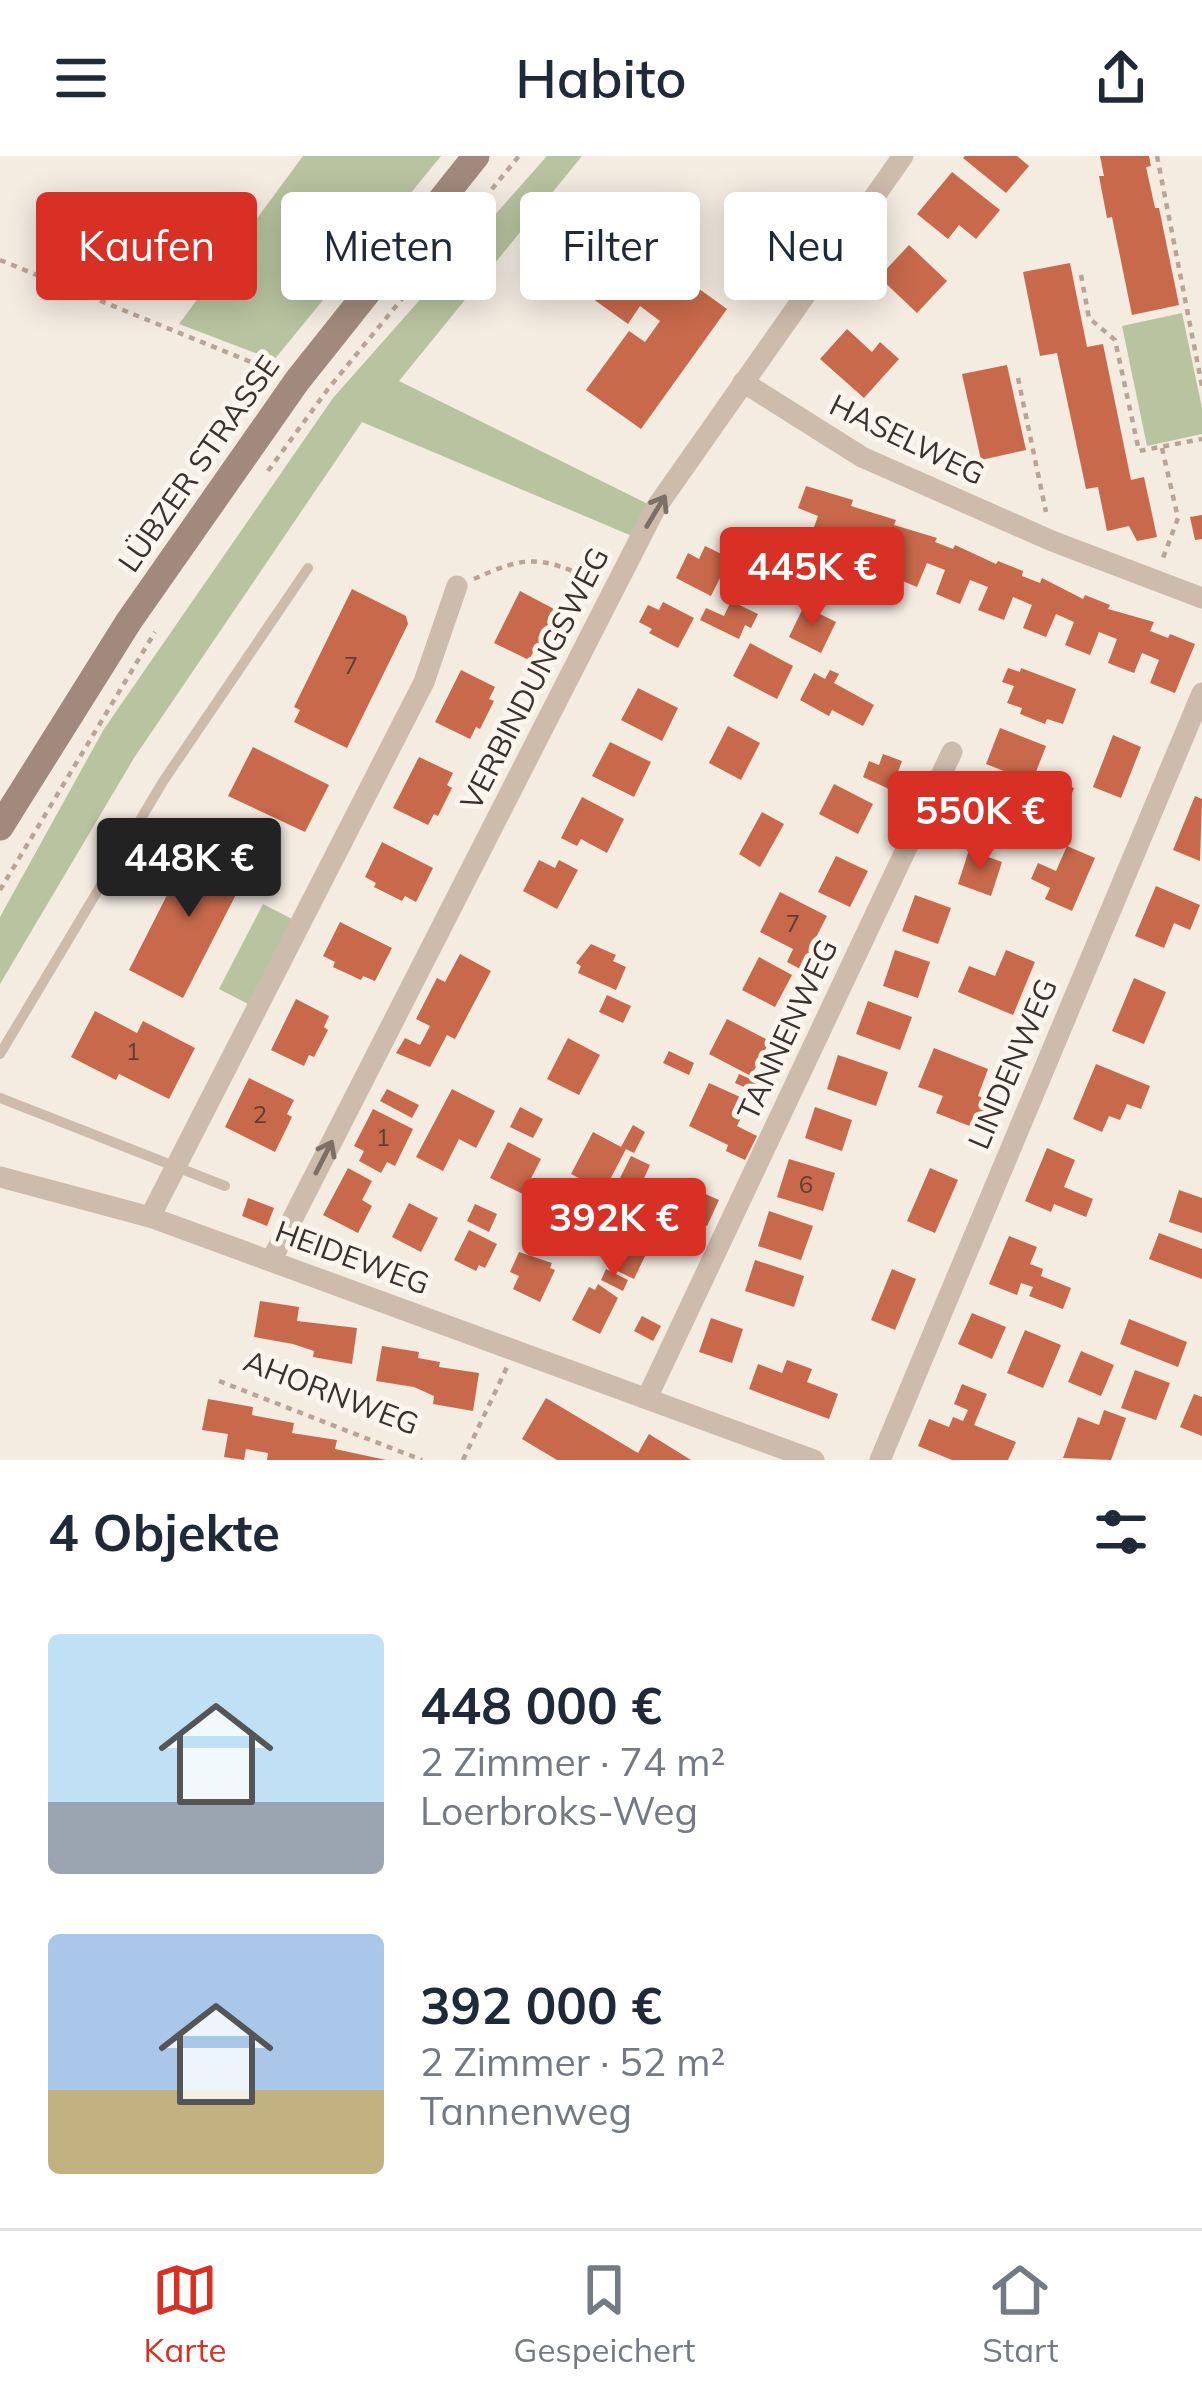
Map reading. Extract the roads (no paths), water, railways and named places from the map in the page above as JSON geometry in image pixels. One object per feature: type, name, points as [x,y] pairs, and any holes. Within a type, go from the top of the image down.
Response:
[{"type":"street","name":"LÜBZER STRASSE","points":[[0,827],[129,621],[297,381],[476,156]]},
{"type":"street","name":"VERBINDUNGSWEG","points":[[271,1261],[655,509],[903,156]]},
{"type":"street","name":"HASELWEG","points":[[743,382],[862,457],[1052,541],[1202,598]]},
{"type":"street","points":[[150,1217],[424,682],[458,586]]},
{"type":"street","name":"LINDENWEG","points":[[880,1460],[1202,693]]},
{"type":"street","name":"TANNENWEG","points":[[646,1398],[952,752]]},
{"type":"street","name":"HEIDEWEG","points":[[0,1177],[150,1217],[803,1458]]},
{"type":"lane","points":[[0,1054],[164,780],[308,568]]},
{"type":"lane","points":[[0,1098],[225,1186]]}]
